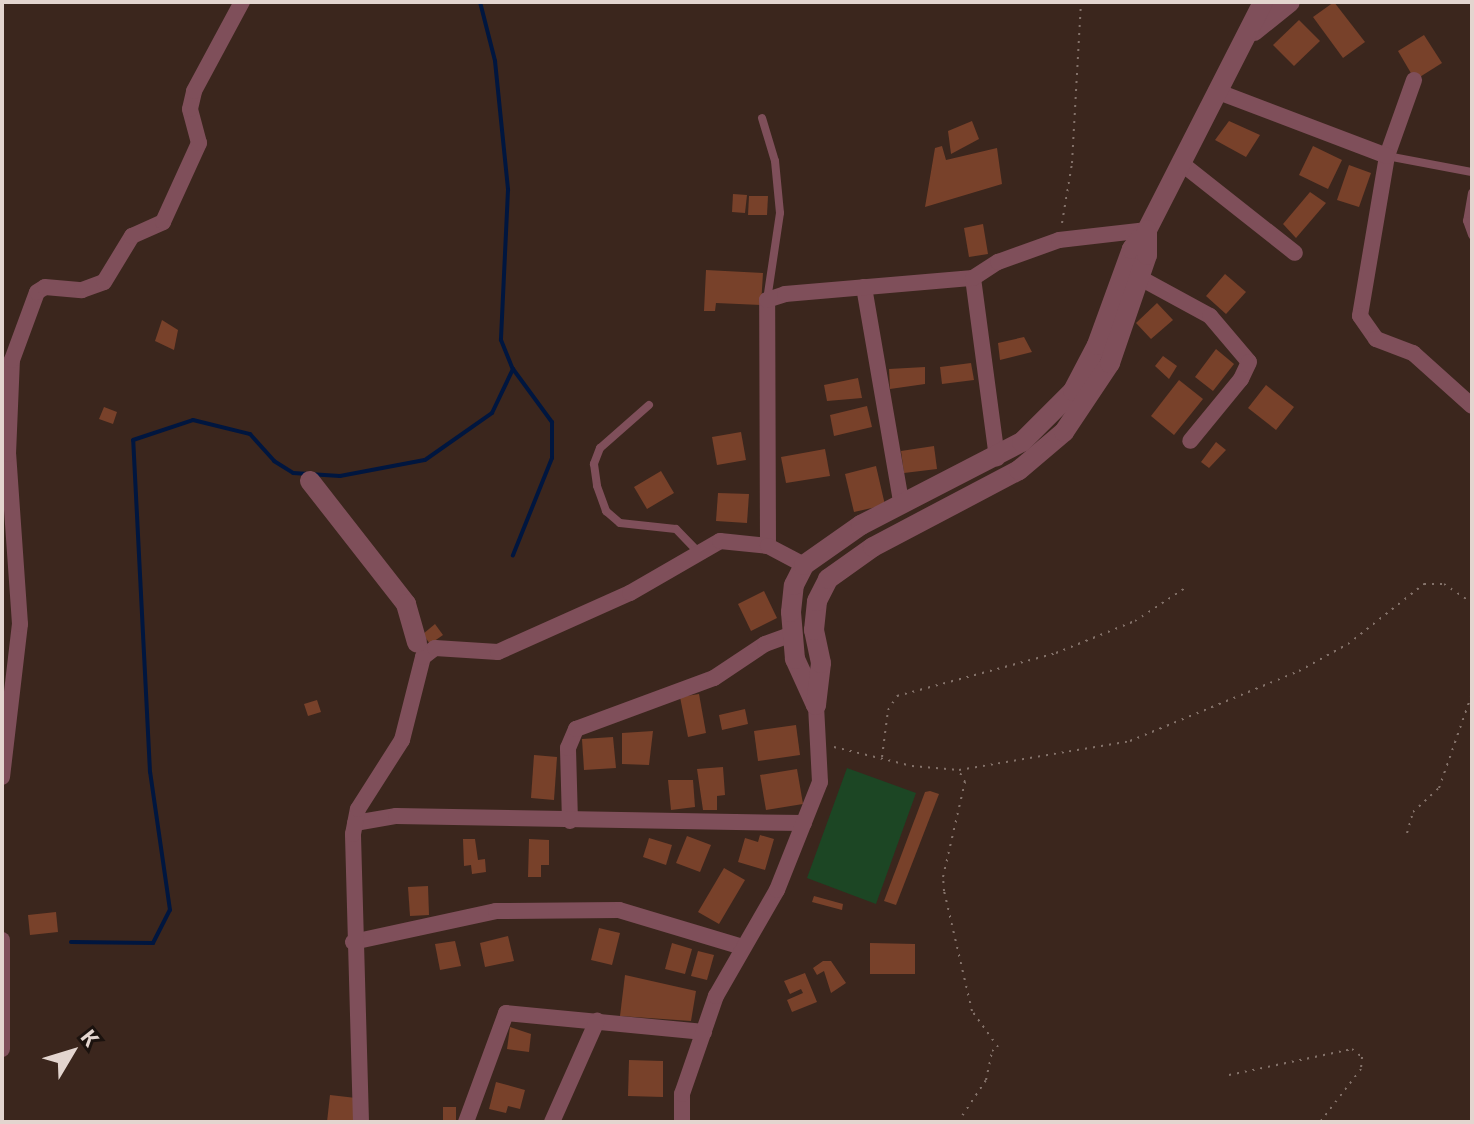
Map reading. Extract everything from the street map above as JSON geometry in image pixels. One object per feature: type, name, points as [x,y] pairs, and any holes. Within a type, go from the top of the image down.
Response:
[{"type":"street","points":[[2,777],[20,624],[8,454],[12,360],[37,292],[45,287],[82,290],[104,282],[132,236],[163,222],[199,143],[190,109],[194,91],[242,2]]},
{"type":"street","points":[[816,705],[795,659],[794,585],[804,565],[831,543],[997,458],[1039,428],[1073,391],[1131,273],[1147,230],[1216,91],[1251,34],[1263,2]]},
{"type":"street","points":[[1251,34],[1290,2]]},
{"type":"street","points":[[1414,80],[1387,156],[1360,316],[1376,339],[1413,353],[1472,406]]},
{"type":"street","points":[[1216,91],[1387,156]]},
{"type":"street","points":[[1181,163],[1295,253]]},
{"type":"street","points":[[768,546],[767,300],[864,287],[973,278],[998,262],[1059,240],[1147,230]]},
{"type":"street","points":[[1131,273],[1210,316],[1249,362],[1241,379],[1190,441]]},
{"type":"street","points":[[682,1122],[682,1094],[704,1032],[742,947],[777,890],[820,782],[816,705],[821,663],[814,630],[817,601],[828,579],[873,547],[1019,470],[1064,432],[1110,363],[1131,273]]},
{"type":"street","points":[[973,278],[997,458]]},
{"type":"street","points":[[864,287],[902,506]]},
{"type":"street","points":[[310,481],[406,604],[425,649],[402,740],[358,809],[355,823],[353,942],[361,1122]]},
{"type":"street","points":[[425,649],[498,652],[630,593],[696,550],[720,541],[768,546],[804,565]]},
{"type":"street","points":[[570,821],[568,748],[576,729],[714,678],[765,644],[793,634]]},
{"type":"street","points":[[355,823],[396,816],[804,823]]},
{"type":"street","points":[[353,942],[496,911],[619,910],[742,947]]},
{"type":"street","points":[[2,940],[2,1049]]},
{"type":"street","points":[[466,1122],[506,1013],[704,1032]]},
{"type":"street","points":[[552,1122],[597,1021]]},
{"type":"lane","points":[[762,118],[775,161],[780,213],[767,300]]},
{"type":"lane","points":[[1387,156],[1472,172]]},
{"type":"lane","points":[[1472,193],[1467,221],[1472,235]]},
{"type":"lane","points":[[649,405],[600,448],[594,464],[597,486],[606,511],[620,523],[676,529],[696,550]]},
{"type":"path","points":[[1059,240],[1072,163],[1081,2]]},
{"type":"path","points":[[818,744],[882,759],[959,770],[1130,741],[1224,705],[1348,644],[1424,584],[1444,584],[1472,603]]},
{"type":"path","points":[[882,759],[888,710],[897,696],[1056,653],[1135,621],[1185,588]]},
{"type":"path","points":[[1407,833],[1413,812],[1439,788],[1472,694]]},
{"type":"path","points":[[958,1122],[986,1080],[992,1051],[998,1047],[972,1011],[944,891],[943,877],[965,782],[959,770]]},
{"type":"path","points":[[1229,1075],[1352,1049],[1362,1057],[1361,1069],[1320,1122]]},
{"type":"green space","points":[[847,768],[916,793],[876,904],[807,878]]},
{"type":"building","points":[[1334,2],[1365,42],[1343,58],[1313,17]]},
{"type":"building","points":[[1299,20],[1320,41],[1294,66],[1273,45]]},
{"type":"building","points":[[1424,35],[1442,63],[1415,80],[1398,51]]},
{"type":"building","points":[[972,121],[979,139],[951,154],[948,131]]},
{"type":"building","points":[[1229,121],[1260,135],[1246,157],[1215,140]]},
{"type":"building","points":[[942,146],[946,160],[997,148],[1002,184],[925,207],[935,148]]},
{"type":"building","points":[[1313,146],[1342,160],[1328,189],[1299,175]]},
{"type":"building","points":[[1349,165],[1371,173],[1359,207],[1337,200]]},
{"type":"building","points":[[1310,192],[1326,203],[1296,238],[1283,224]]},
{"type":"building","points":[[733,194],[747,195],[745,213],[732,212]]},
{"type":"building","points":[[749,196],[768,196],[767,215],[748,215]]},
{"type":"building","points":[[983,224],[988,254],[969,257],[964,228]]},
{"type":"building","points":[[706,270],[763,273],[761,305],[716,303],[715,311],[704,311]]},
{"type":"building","points":[[1225,274],[1246,292],[1226,314],[1206,296]]},
{"type":"building","points":[[1157,303],[1173,320],[1151,339],[1136,323]]},
{"type":"building","points":[[162,320],[178,330],[174,350],[155,341]]},
{"type":"building","points":[[1024,337],[1032,352],[1000,360],[998,343]]},
{"type":"building","points":[[1216,349],[1234,364],[1213,391],[1195,377]]},
{"type":"building","points":[[1163,356],[1177,366],[1169,379],[1155,366]]},
{"type":"building","points":[[971,363],[974,380],[942,384],[940,367]]},
{"type":"building","points":[[925,367],[925,384],[890,389],[889,369]]},
{"type":"building","points":[[858,378],[862,398],[827,401],[824,385]]},
{"type":"building","points":[[1179,380],[1203,399],[1174,435],[1151,416]]},
{"type":"building","points":[[1266,385],[1294,407],[1276,430],[1248,408]]},
{"type":"building","points":[[867,406],[872,427],[834,436],[830,415]]},
{"type":"building","points":[[104,407],[117,412],[113,424],[99,419]]},
{"type":"building","points":[[741,432],[746,460],[717,465],[712,437]]},
{"type":"building","points":[[1216,442],[1226,450],[1209,468],[1201,462]]},
{"type":"building","points":[[934,446],[937,469],[904,473],[901,451]]},
{"type":"building","points":[[825,449],[830,476],[786,483],[781,457]]},
{"type":"building","points":[[876,466],[885,505],[854,512],[845,474]]},
{"type":"building","points":[[661,471],[674,493],[647,509],[634,487]]},
{"type":"building","points":[[718,493],[749,494],[747,523],[716,521]]},
{"type":"building","points":[[764,591],[777,618],[751,631],[738,604]]},
{"type":"building","points":[[435,624],[443,635],[430,644],[423,634]]},
{"type":"building","points":[[699,694],[706,733],[688,737],[680,697]]},
{"type":"building","points":[[317,700],[321,712],[308,716],[304,704]]},
{"type":"building","points":[[745,709],[748,724],[722,730],[719,715]]},
{"type":"building","points":[[796,725],[800,755],[758,761],[754,731]]},
{"type":"building","points":[[653,731],[649,765],[622,764],[622,733]]},
{"type":"building","points":[[613,737],[616,768],[584,770],[582,739]]},
{"type":"building","points":[[534,755],[557,757],[554,800],[531,798]]},
{"type":"building","points":[[723,767],[725,795],[717,796],[717,810],[703,810],[697,769]]},
{"type":"building","points":[[797,769],[803,804],[766,810],[760,775]]},
{"type":"building","points":[[668,780],[693,780],[695,807],[671,810]]},
{"type":"building","points":[[925,792],[939,794],[896,905],[884,901]]},
{"type":"building","points":[[760,835],[774,839],[765,870],[738,862],[745,838],[758,842]]},
{"type":"building","points":[[687,836],[711,845],[700,872],[676,863]]},
{"type":"building","points":[[649,838],[672,845],[666,865],[643,857]]},
{"type":"building","points":[[463,839],[475,839],[478,860],[485,859],[486,872],[472,874],[471,865],[464,866]]},
{"type":"building","points":[[529,839],[549,840],[549,865],[541,865],[541,877],[528,877]]},
{"type":"building","points":[[724,868],[745,880],[719,924],[698,912]]},
{"type":"building","points":[[428,886],[429,915],[410,916],[408,887]]},
{"type":"building","points":[[814,896],[843,904],[842,910],[812,902]]},
{"type":"building","points":[[56,912],[58,932],[30,935],[28,915]]},
{"type":"building","points":[[599,928],[620,933],[612,965],[591,960]]},
{"type":"building","points":[[508,936],[514,961],[485,967],[480,943]]},
{"type":"building","points":[[455,941],[461,966],[440,970],[435,944]]},
{"type":"building","points":[[672,943],[692,949],[685,974],[665,969]]},
{"type":"building","points":[[870,943],[915,944],[915,974],[870,974]]},
{"type":"building","points":[[698,951],[714,955],[707,980],[691,976]]},
{"type":"building","points":[[823,961],[831,961],[846,983],[831,993],[824,971],[817,975],[813,968]]},
{"type":"building","points":[[805,973],[817,1002],[792,1012],[787,1000],[803,993],[801,989],[790,994],[784,981]]},
{"type":"building","points":[[625,975],[696,991],[691,1021],[620,1016]]},
{"type":"building","points":[[510,1027],[531,1034],[529,1052],[507,1049]]},
{"type":"building","points":[[629,1060],[663,1061],[663,1097],[628,1096]]},
{"type":"building","points":[[496,1082],[525,1090],[520,1109],[508,1106],[506,1113],[489,1109]]},
{"type":"building","points":[[330,1095],[356,1098],[354,1122],[327,1122]]},
{"type":"building","points":[[443,1107],[456,1107],[456,1122],[443,1122]]},
{"type":"waterway","points":[[480,2],[495,61],[508,190],[501,340],[513,369],[552,422],[552,458],[513,555]]},
{"type":"waterway","points":[[71,942],[153,943],[170,910],[150,772],[133,440],[193,420],[250,434],[274,461],[293,473],[340,476],[425,460],[492,413],[513,369]]}]
